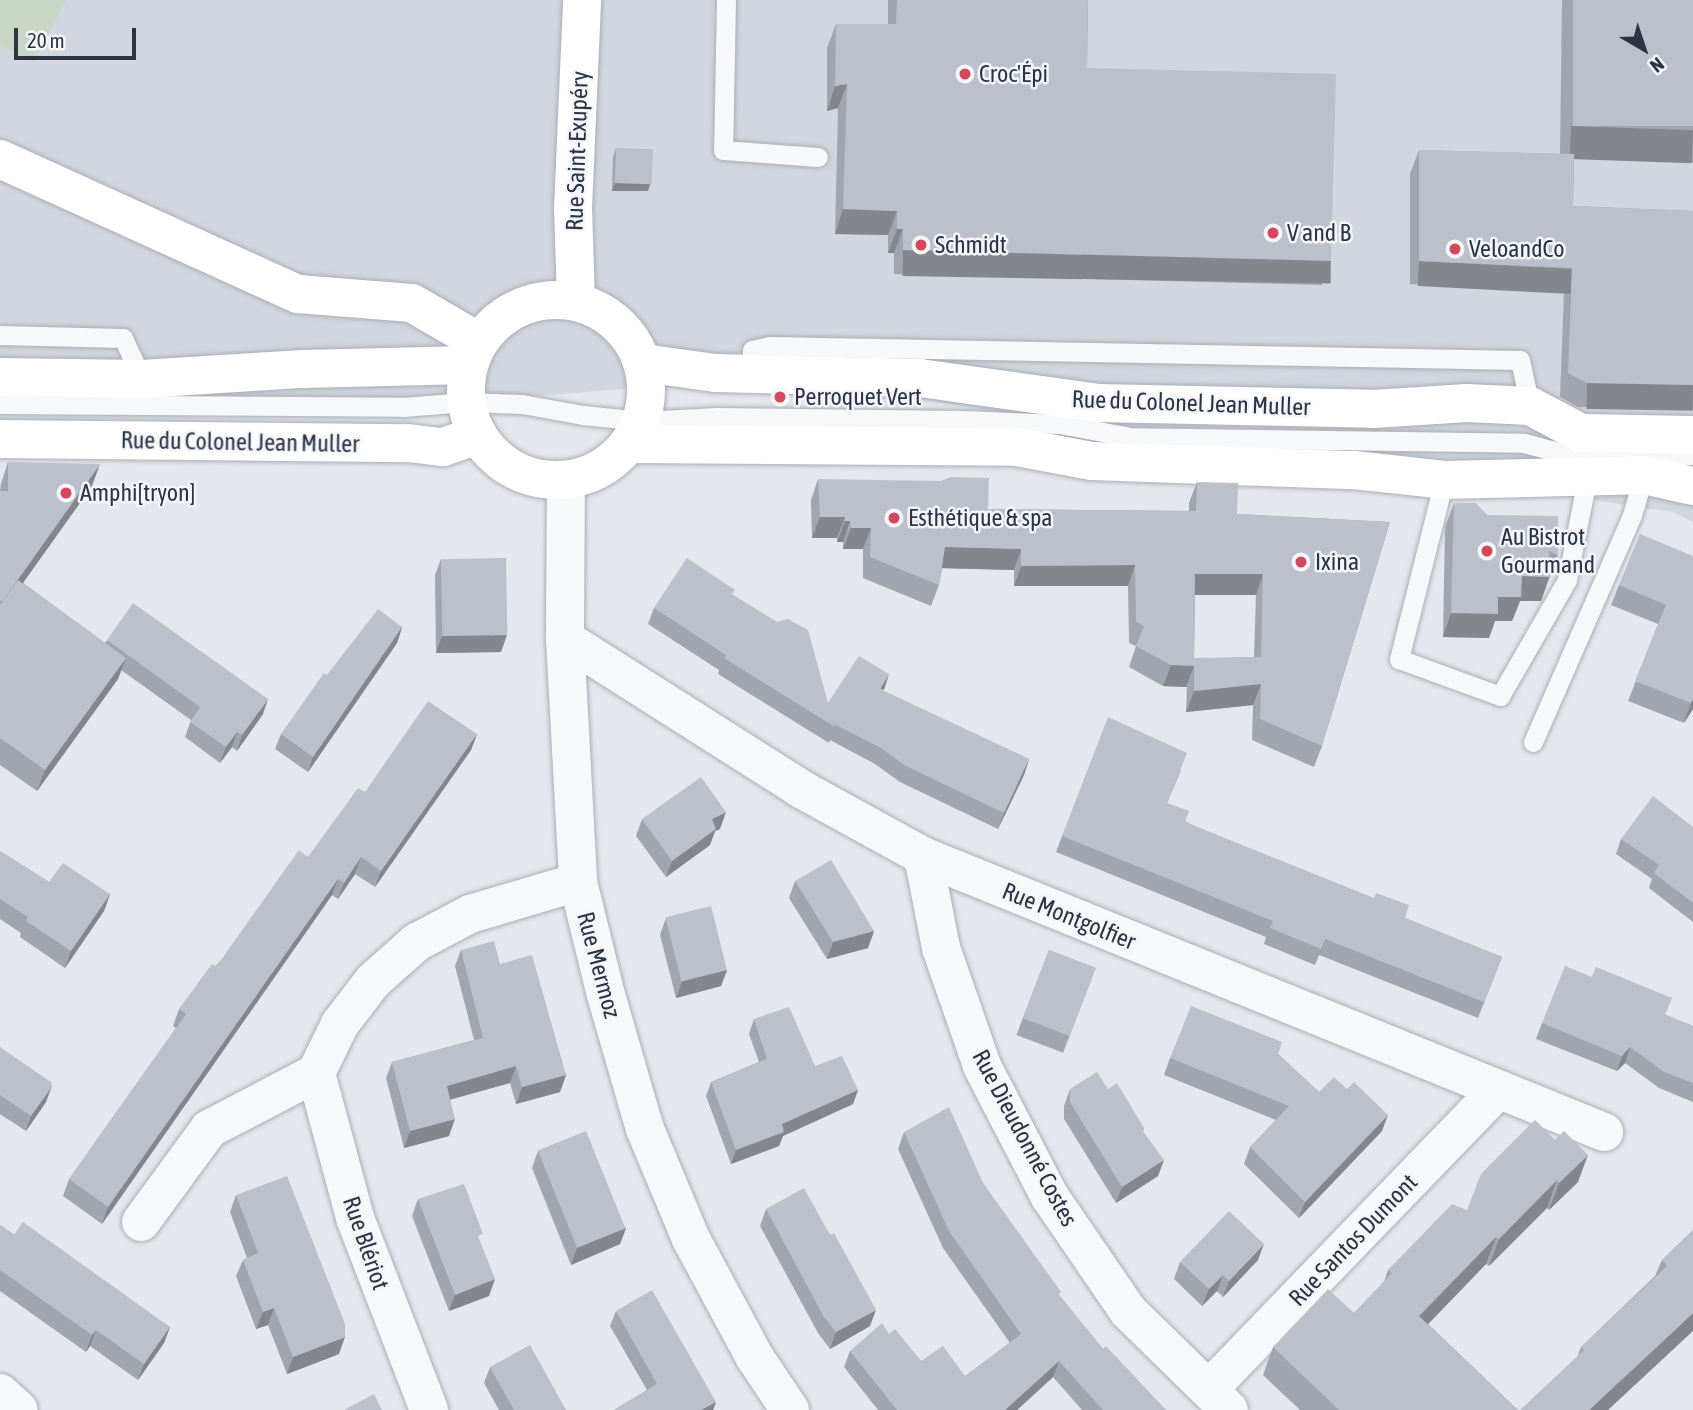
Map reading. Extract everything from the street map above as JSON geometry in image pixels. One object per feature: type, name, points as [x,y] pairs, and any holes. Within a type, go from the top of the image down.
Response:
[{"type":"main road","name":"Rue Saint-Exupéry","points":[[576,302],[573,209],[582,0]]},
{"type":"main road","points":[[0,159],[298,294],[412,303],[473,386],[494,456],[515,471],[540,479],[566,480],[587,476],[611,463],[636,432],[647,387],[643,363],[633,341],[618,324],[598,310],[576,302],[548,300],[521,307],[498,321],[473,386]]},
{"type":"main road","name":"Rue du Colonel Jean Muller","points":[[643,363],[715,373],[920,378],[1097,403],[1373,409],[1467,402],[1530,406],[1581,433],[1693,435]]},
{"type":"main road","points":[[0,377],[142,379],[303,369],[473,386]]},
{"type":"main road","name":"Rue du Colonel Jean Muller","points":[[0,439],[408,443],[443,447],[473,386]]},
{"type":"main road","name":"Rue du Colonel Jean Muller","points":[[636,432],[1017,447],[1092,461],[1354,470],[1444,480],[1487,481],[1524,475],[1644,475],[1693,486]]},
{"type":"street","name":"Rue Mermoz","points":[[566,480],[565,639],[578,882],[606,995],[646,1129],[691,1239],[754,1356],[790,1410]]},
{"type":"street","name":"Rue Montgolfier","points":[[565,639],[801,789],[923,856],[1497,1091],[1604,1132]]},
{"type":"street","name":"Rue Dieudonné Costes","points":[[923,856],[941,948],[982,1066],[1050,1197],[1128,1311],[1219,1400]]},
{"type":"street","points":[[141,1222],[209,1129],[316,1073],[340,1024],[373,981],[417,942],[470,914],[578,882]]},
{"type":"street","name":"Rue Blériot","points":[[316,1073],[355,1218],[429,1410]]},
{"type":"street","name":"Rue Santos Dumont","points":[[1219,1400],[1497,1091]]},
{"type":"street","points":[[0,1393],[19,1410]]},
{"type":"lane","points":[[726,0],[723,150],[818,158]]},
{"type":"lane","points":[[0,335],[123,338],[142,379]]},
{"type":"lane","points":[[751,372],[752,350],[769,346],[1520,360],[1530,406]]},
{"type":"lane","points":[[0,404],[402,407],[473,386],[522,404],[583,415],[636,432]]},
{"type":"lane","name":"Rue du Colonel Jean Muller","points":[[636,432],[717,417],[1059,424],[1126,436]]},
{"type":"lane","name":"Rue du Colonel Jean Muller","points":[[1017,447],[1126,436],[1524,443],[1569,455],[1693,455]]},
{"type":"lane","points":[[1444,480],[1399,659],[1500,696],[1567,580],[1588,474]]},
{"type":"lane","points":[[1533,743],[1632,515],[1644,475]]},
{"type":"shaded area","points":[[0,0],[1693,0],[1693,522],[1673,512],[891,395],[647,387],[466,402],[0,389]]},
{"type":"green space","points":[[0,0],[66,0],[33,62],[0,45]]},
{"type":"building","points":[[897,0],[1088,0],[1087,68],[1336,74],[1331,261],[903,250],[903,229],[897,229],[897,211],[843,209],[847,84],[835,86],[836,24],[896,24]]},
{"type":"building","points":[[1573,0],[1693,0],[1693,126],[1573,126]]},
{"type":"building","points":[[616,148],[653,149],[652,184],[615,183]]},
{"type":"building","points":[[1419,150],[1574,154],[1573,206],[1693,211],[1693,385],[1587,383],[1568,373],[1572,268],[1419,261]]},
{"type":"building","points":[[8,462],[100,464],[2,602],[0,491],[8,491]]},
{"type":"building","points":[[951,477],[989,478],[988,509],[1196,511],[1197,482],[1238,483],[1237,514],[1390,522],[1322,746],[1260,719],[1261,684],[1194,691],[1194,666],[1171,665],[1136,646],[1144,626],[1136,622],[1135,565],[1021,566],[1021,549],[945,547],[939,585],[870,557],[871,528],[851,528],[850,521],[845,521],[845,517],[820,517],[818,479],[941,481]],"holes":[[[1195,574],[1263,574],[1261,657],[1194,658]]]},
{"type":"building","points":[[1454,503],[1476,503],[1487,515],[1558,516],[1558,555],[1549,551],[1549,577],[1522,576],[1521,597],[1498,597],[1498,614],[1451,613]]},
{"type":"building","points":[[1640,534],[1693,556],[1691,703],[1635,681],[1666,605],[1619,585]]},
{"type":"building","points":[[506,558],[507,635],[442,636],[441,559]]},
{"type":"building","points":[[687,558],[735,590],[732,594],[777,622],[788,619],[808,630],[828,703],[859,656],[889,674],[880,689],[1029,759],[1004,813],[906,766],[881,748],[834,724],[835,727],[724,658],[726,655],[654,608]]},
{"type":"building","points":[[18,580],[126,658],[45,770],[0,738],[0,605]]},
{"type":"building","points":[[133,603],[268,699],[242,735],[237,732],[226,747],[190,722],[200,707],[107,640]]},
{"type":"building","points":[[378,609],[402,627],[313,757],[281,734],[324,673],[327,675]]},
{"type":"building","points":[[428,701],[477,734],[381,871],[361,857],[344,883],[338,879],[108,1207],[69,1179],[186,1014],[179,1009],[212,964],[216,967],[299,850],[308,857],[358,788],[365,792]]},
{"type":"building","points":[[1108,717],[1187,753],[1167,803],[1189,811],[1185,822],[1374,898],[1376,893],[1409,905],[1405,918],[1502,957],[1484,1002],[1325,939],[1321,949],[1270,928],[1273,921],[1062,836]]},
{"type":"building","points":[[701,777],[726,812],[712,819],[716,829],[672,861],[642,819]]},
{"type":"building","points":[[1653,796],[1693,827],[1693,903],[1654,873],[1659,865],[1621,839]]},
{"type":"building","points":[[0,851],[49,882],[63,863],[110,894],[71,951],[26,921],[28,917],[0,899]]},
{"type":"building","points":[[831,860],[874,931],[833,942],[795,881]]},
{"type":"building","points":[[711,906],[727,970],[681,981],[665,917]]},
{"type":"building","points":[[494,941],[500,964],[532,955],[566,1075],[522,1087],[516,1066],[447,1086],[455,1119],[410,1131],[392,1062],[483,1038],[461,950]]},
{"type":"building","points":[[1049,950],[1096,968],[1070,1036],[1023,1018]]},
{"type":"building","points":[[1565,966],[1592,977],[1596,967],[1672,998],[1665,1015],[1693,1026],[1693,1083],[1664,1072],[1630,1047],[1622,1056],[1542,1023]]},
{"type":"building","points":[[1191,1006],[1282,1042],[1278,1054],[1319,1092],[1334,1077],[1347,1089],[1354,1082],[1388,1115],[1305,1202],[1250,1147],[1289,1106],[1170,1058]]},
{"type":"building","points":[[789,1007],[815,1066],[842,1056],[858,1090],[782,1124],[784,1132],[736,1150],[711,1082],[767,1059],[754,1019]]},
{"type":"building","points":[[0,1047],[51,1082],[52,1086],[31,1116],[0,1095]]},
{"type":"building","points":[[1097,1072],[1108,1089],[1117,1083],[1144,1128],[1142,1130],[1164,1160],[1122,1187],[1070,1102],[1070,1089]]},
{"type":"building","points":[[949,1107],[983,1183],[1061,1292],[1058,1294],[1103,1349],[1106,1346],[1166,1410],[1103,1410],[1059,1361],[1005,1410],[897,1410],[850,1351],[882,1323],[889,1334],[895,1329],[921,1361],[943,1346],[965,1376],[1021,1334],[949,1231],[904,1132]]},
{"type":"building","points":[[1535,1120],[1555,1140],[1564,1131],[1588,1155],[1559,1183],[1557,1180],[1499,1239],[1496,1237],[1419,1316],[1518,1410],[1339,1410],[1273,1347],[1328,1289],[1354,1313],[1392,1273],[1388,1270],[1452,1204],[1467,1210],[1481,1174]]},
{"type":"building","points":[[586,1131],[625,1228],[577,1248],[538,1150]]},
{"type":"building","points":[[287,1176],[345,1324],[345,1337],[293,1357],[274,1308],[263,1312],[243,1260],[258,1253],[236,1195]]},
{"type":"building","points":[[464,1184],[483,1234],[478,1236],[495,1279],[455,1295],[418,1199]]},
{"type":"building","points":[[804,1188],[830,1235],[834,1233],[876,1310],[836,1332],[824,1317],[766,1209]]},
{"type":"building","points":[[1229,1211],[1264,1244],[1229,1281],[1223,1275],[1209,1289],[1180,1262]]},
{"type":"building","points":[[23,1222],[170,1327],[144,1364],[96,1330],[92,1335],[0,1270],[0,1226],[14,1235]]},
{"type":"building","points":[[1693,1230],[1693,1313],[1589,1410],[1520,1410],[1584,1350],[1581,1347],[1667,1266],[1662,1260]]},
{"type":"building","points":[[652,1290],[716,1402],[701,1410],[614,1410],[657,1384],[616,1311]]},
{"type":"building","points":[[530,1345],[566,1410],[514,1410],[490,1367]]},
{"type":"building","points":[[374,1394],[382,1410],[344,1410]]},
{"type":"place","name":"Croc'Épi","points":[[965,74]]},
{"type":"place","name":"V and B","points":[[1273,233]]},
{"type":"place","name":"Schmidt","points":[[921,245]]},
{"type":"place","name":"VeloandCo","points":[[1455,249]]},
{"type":"place","name":"Perroquet Vert","points":[[780,397]]},
{"type":"place","name":"Amphi[tryon]","points":[[66,493]]},
{"type":"place","name":"Esthétique & spa","points":[[894,518]]},
{"type":"place","name":"Au Bistrot Gourmand","points":[[1487,551]]},
{"type":"place","name":"Ixina","points":[[1301,562]]}]
